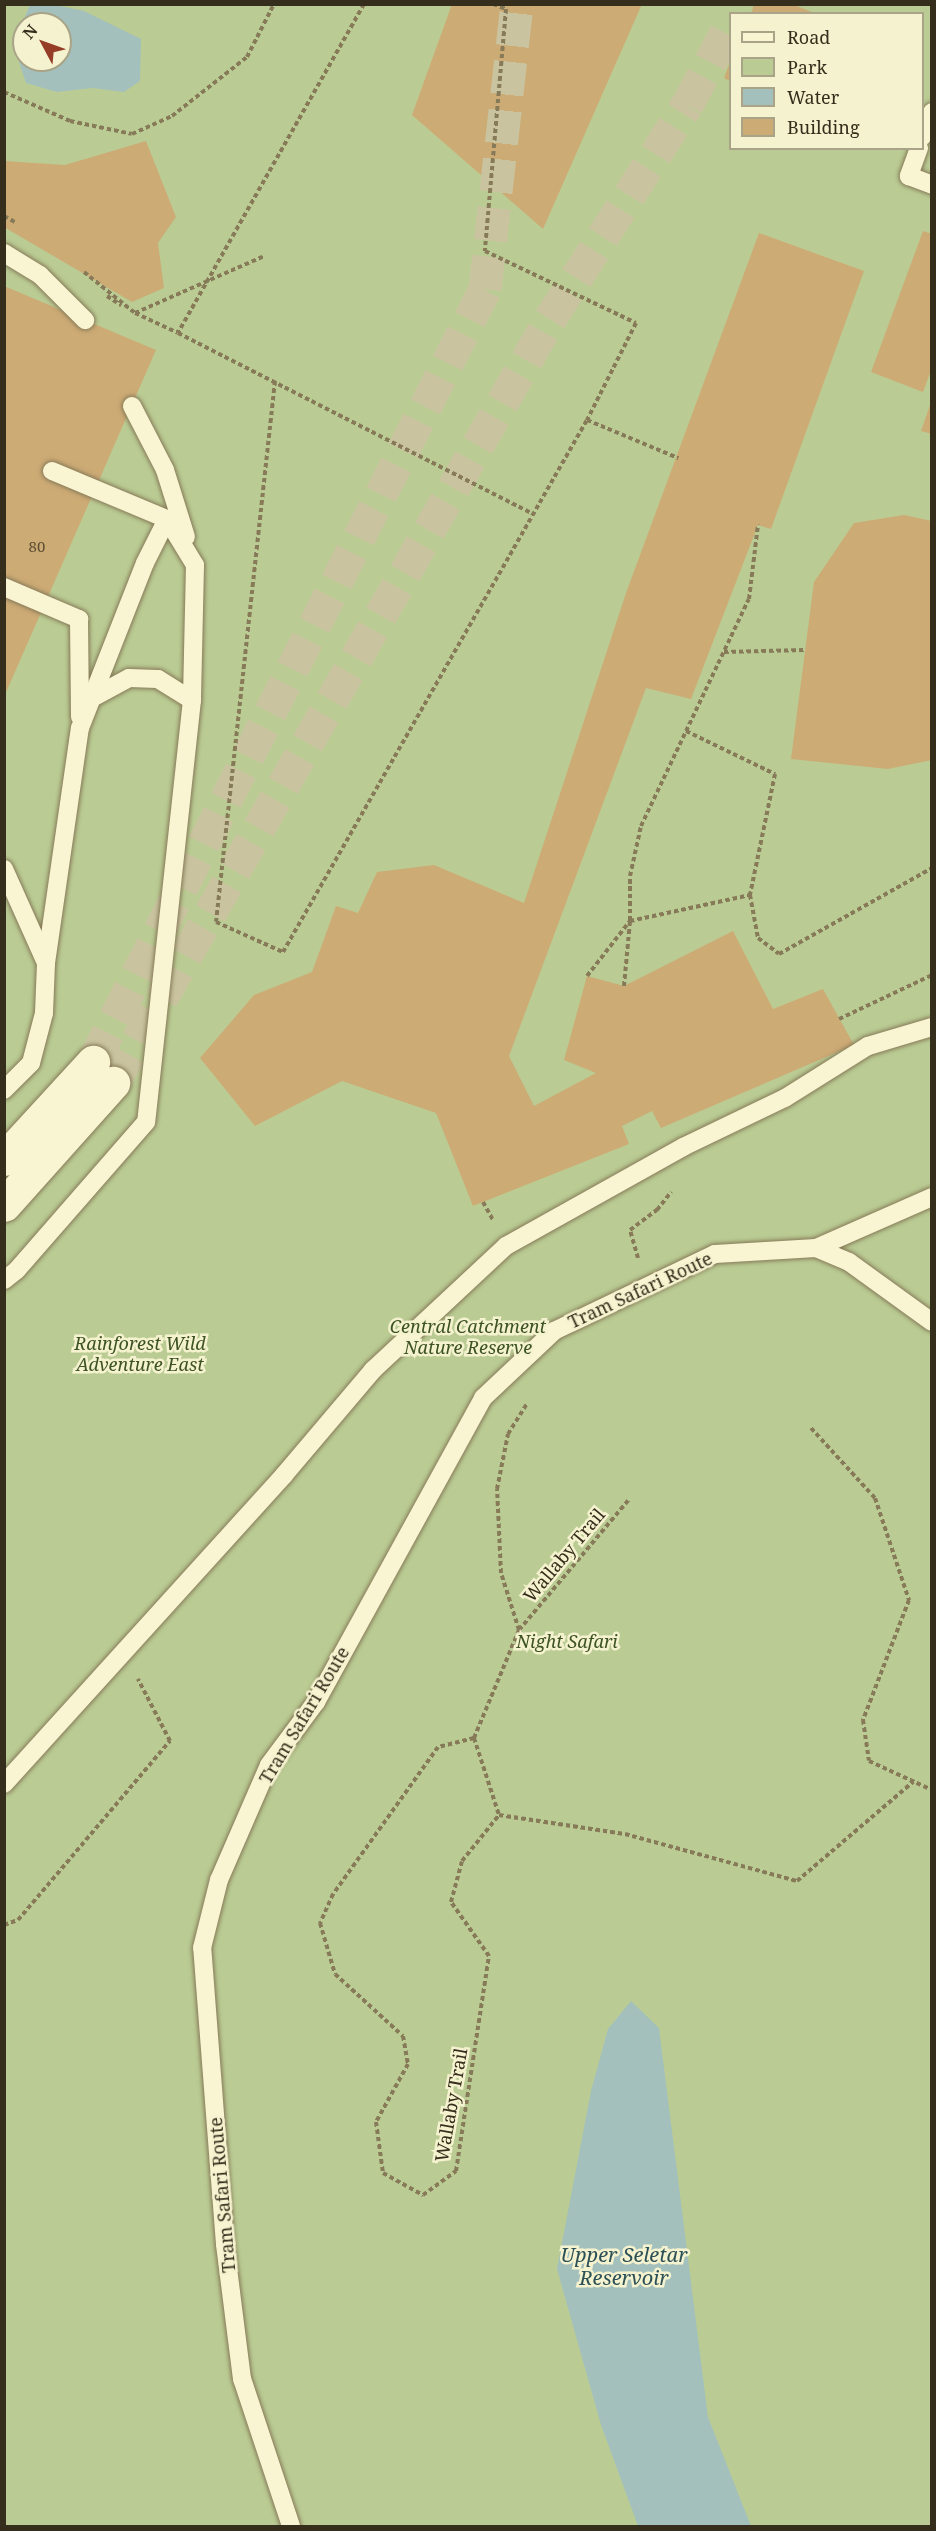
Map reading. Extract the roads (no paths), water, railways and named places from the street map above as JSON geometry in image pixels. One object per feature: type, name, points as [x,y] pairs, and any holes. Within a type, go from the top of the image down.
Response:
[{"type":"street","points":[[4,1159],[103,1073],[4,1205]]},
{"type":"lane","points":[[924,132],[932,112]]},
{"type":"lane","points":[[918,150],[909,176],[932,186]]},
{"type":"lane","points":[[4,253],[40,275],[85,320]]},
{"type":"lane","points":[[4,1280],[17,1270],[146,1122],[192,700],[195,565],[165,470],[132,406]]},
{"type":"lane","points":[[52,471],[96,487],[167,519],[195,565]]},
{"type":"lane","points":[[80,728],[145,563],[167,519]]},
{"type":"lane","points":[[4,587],[79,620],[80,728],[46,963],[44,1013],[31,1063],[4,1090]]},
{"type":"lane","points":[[92,698],[129,678],[158,679],[192,700]]},
{"type":"lane","points":[[4,869],[46,963]]},
{"type":"lane","points":[[4,1784],[284,1475],[373,1370],[506,1246],[683,1147],[785,1098],[868,1046],[932,1027]]},
{"type":"lane","points":[[816,1248],[932,1197]]},
{"type":"lane","name":"Tram Safari Route","points":[[291,2526],[242,2379],[225,2244],[202,1948],[219,1880],[269,1765],[316,1702],[483,1398],[554,1331],[646,1285],[715,1254],[816,1248],[849,1262],[932,1322]]},
{"type":"water","points":[[30,5],[55,5],[84,11],[141,39],[140,81],[124,92],[93,88],[57,92],[26,83],[22,72],[72,72],[72,12],[27,12]]},
{"type":"water","name":"Upper Seletar Reservoir","points":[[631,2001],[659,2028],[708,2417],[751,2526],[638,2526],[601,2425],[557,2269],[591,2091],[608,2029]]},
{"type":"tunnel","points":[[93,1062],[485,289],[517,4]]},
{"type":"tunnel","points":[[113,1083],[550,319],[687,105],[729,27]]},
{"type":"park label","name":"Central Catchment Nature Reserve","points":[[468,1337]]},
{"type":"park label","name":"Rainforest Wild Adventure East","points":[[140,1354]]},
{"type":"park label","name":"Night Safari","points":[[567,1641]]}]
